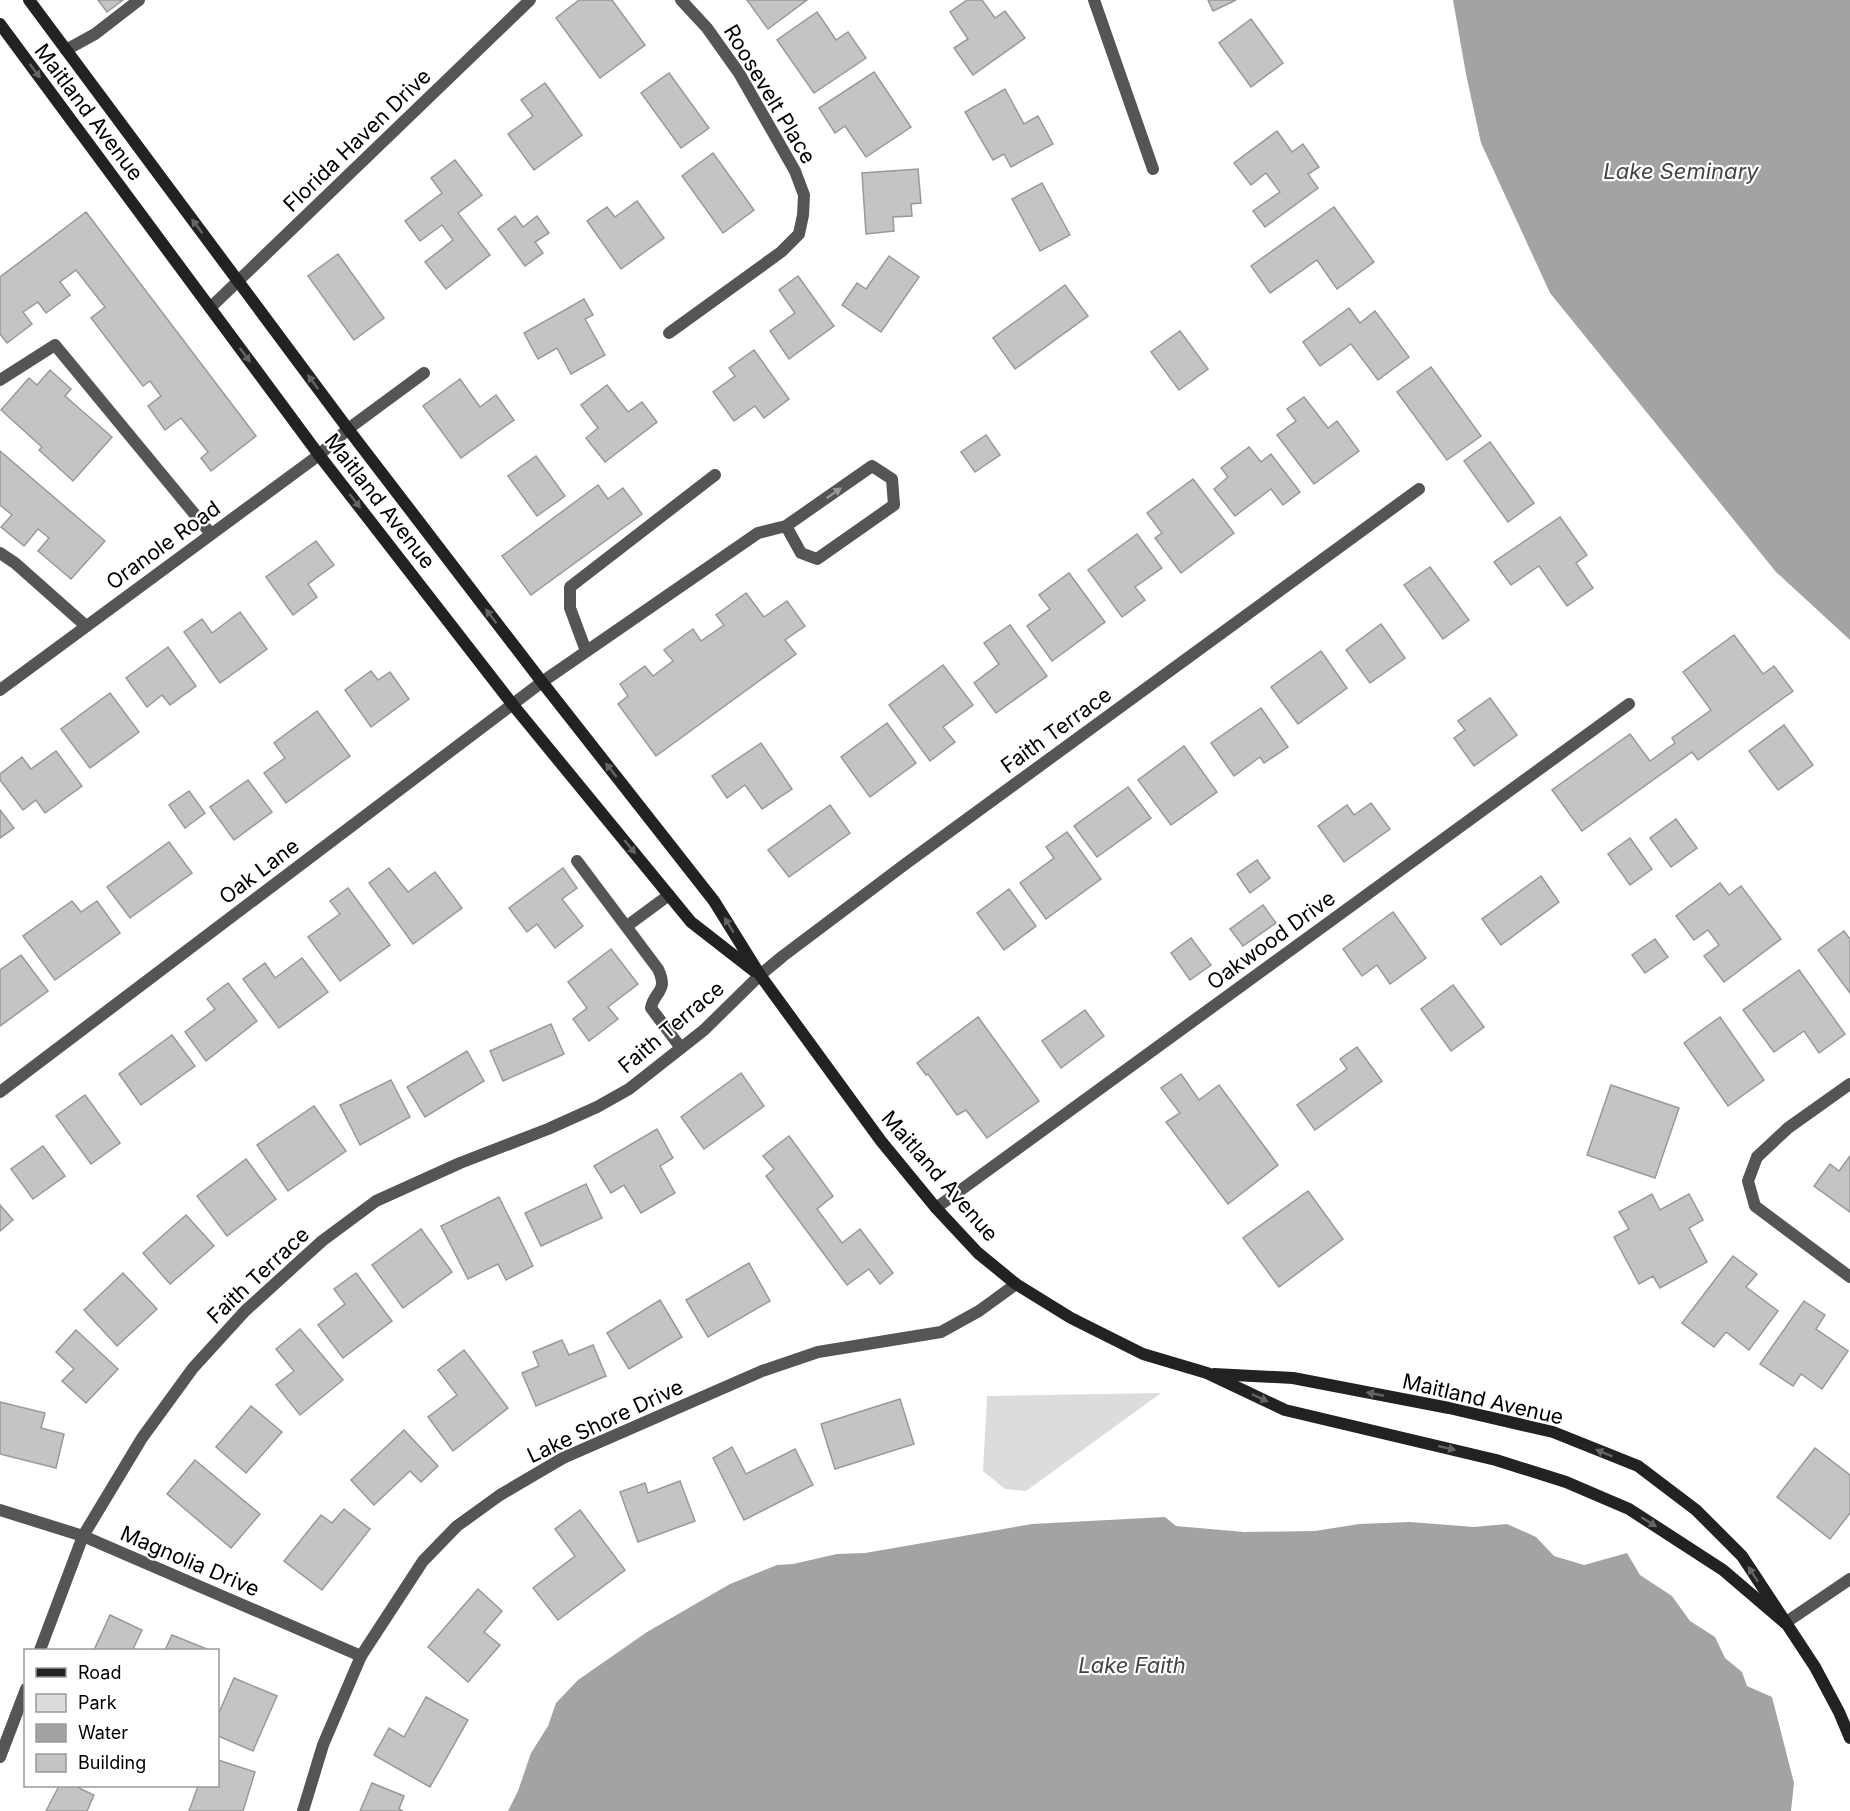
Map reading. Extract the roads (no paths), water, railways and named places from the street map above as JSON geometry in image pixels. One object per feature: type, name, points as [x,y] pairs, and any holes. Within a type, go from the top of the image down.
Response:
[{"type":"main road","name":"Maitland Avenue","points":[[29,0],[348,429],[714,901],[760,975],[881,1141],[936,1208],[978,1253],[1016,1284],[1071,1318],[1143,1354],[1206,1373],[1286,1410],[1496,1460],[1566,1482],[1629,1509],[1723,1570],[1785,1623]]},
{"type":"main road","name":"Maitland Avenue","points":[[0,24],[319,455],[513,705],[691,922],[760,975]]},
{"type":"main road","name":"Maitland Avenue","points":[[1206,1373],[1293,1378],[1449,1408],[1553,1432],[1638,1466],[1696,1510],[1742,1556],[1815,1667],[1850,1738]]},
{"type":"street","points":[[66,50],[94,34],[138,0]]},
{"type":"street","name":"Florida Haven Drive","points":[[210,308],[530,0]]},
{"type":"street","name":"Roosevelt Place","points":[[669,333],[781,252],[799,234],[804,215],[804,195],[795,171],[739,73],[707,28],[681,0]]},
{"type":"street","points":[[1094,0],[1152,169]]},
{"type":"street","points":[[0,380],[55,345],[211,534]]},
{"type":"street","name":"Oranole Road","points":[[0,690],[319,455],[348,429],[424,373]]},
{"type":"street","points":[[872,466],[892,479],[894,505],[818,559],[801,553],[786,526],[872,466]]},
{"type":"street","points":[[586,651],[570,608],[570,587],[715,475]]},
{"type":"street","name":"Faith Terrace","points":[[40,1649],[83,1536],[142,1438],[193,1368],[245,1311],[322,1241],[376,1201],[460,1163],[548,1129],[597,1107],[629,1089],[705,1030],[760,975],[904,866],[1419,489]]},
{"type":"street","name":"Oak Lane","points":[[0,1092],[542,682],[758,533],[786,526]]},
{"type":"street","points":[[0,554],[15,563],[86,626]]},
{"type":"street","name":"Oakwood Drive","points":[[936,1208],[1629,704]]},
{"type":"street","points":[[577,861],[661,974],[662,988],[651,1004],[651,1008],[681,1048]]},
{"type":"street","points":[[627,926],[669,895]]},
{"type":"street","points":[[1850,1084],[1788,1128],[1757,1157],[1748,1181],[1755,1206],[1850,1277]]},
{"type":"street","name":"Lake Shore Drive","points":[[303,1811],[323,1745],[361,1656],[423,1562],[457,1526],[500,1495],[562,1458],[762,1371],[818,1352],[941,1332],[979,1311],[1016,1284]]},
{"type":"street","name":"Magnolia Drive","points":[[0,1510],[83,1536],[361,1656]]},
{"type":"street","points":[[1785,1623],[1850,1579]]},
{"type":"street","points":[[0,1757],[24,1694]]},
{"type":"water","name":"Lake Seminary","points":[[1453,0],[1850,0],[1850,640],[1776,572],[1550,293],[1481,143]]},
{"type":"water","name":"Lake Faith","points":[[1165,1517],[1176,1526],[1244,1532],[1315,1531],[1359,1524],[1410,1522],[1474,1527],[1507,1524],[1536,1537],[1554,1556],[1584,1565],[1627,1553],[1640,1575],[1672,1596],[1690,1621],[1715,1637],[1725,1658],[1742,1672],[1747,1686],[1772,1697],[1794,1783],[1791,1811],[508,1811],[518,1791],[531,1753],[548,1726],[556,1703],[578,1680],[647,1632],[730,1584],[777,1565],[793,1564],[837,1554],[865,1553],[1032,1524]]}]
